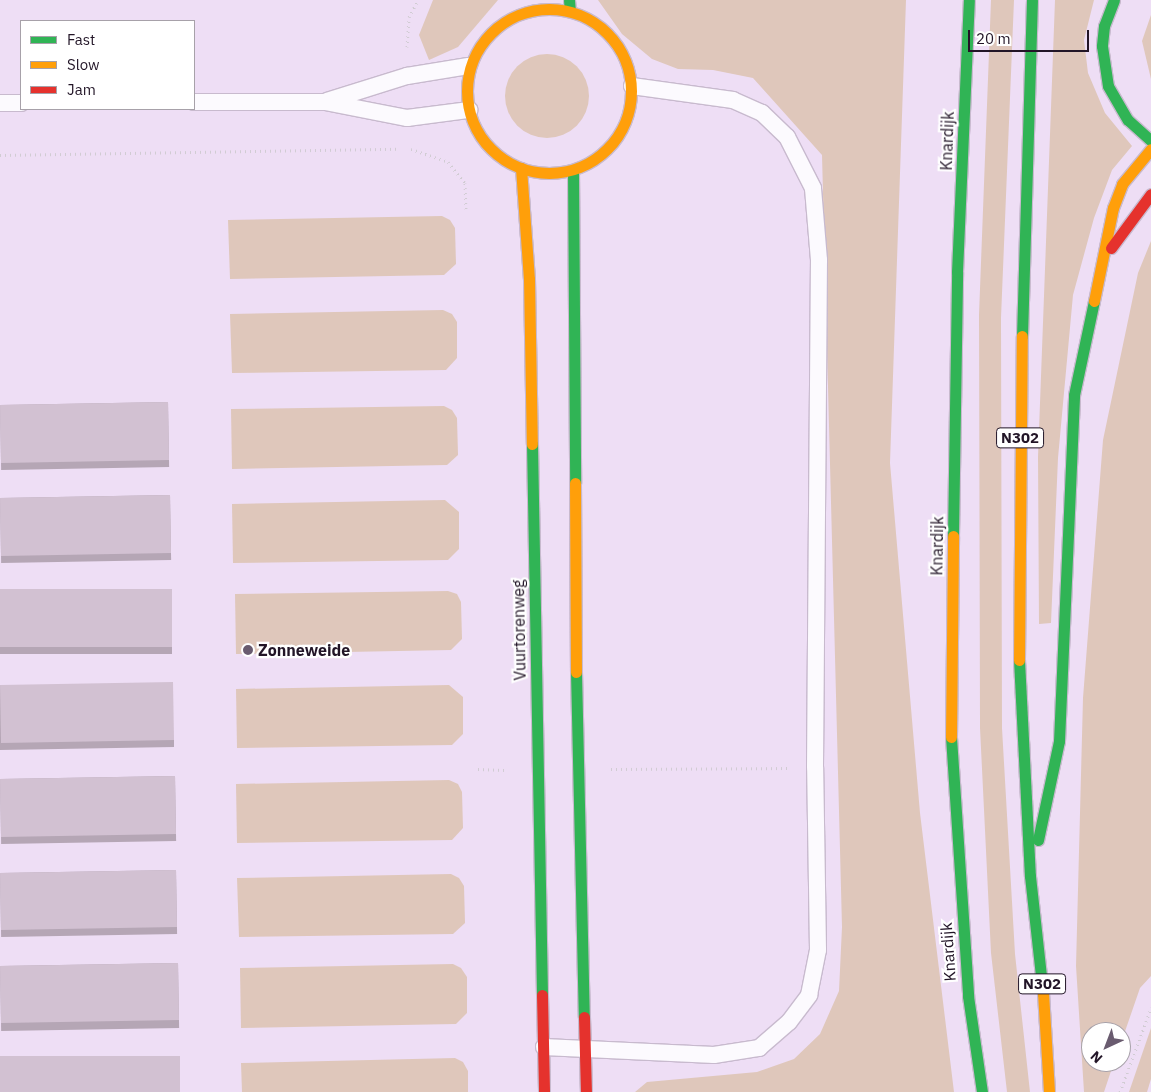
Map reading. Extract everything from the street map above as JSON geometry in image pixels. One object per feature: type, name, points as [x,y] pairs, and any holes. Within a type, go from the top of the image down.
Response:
[{"type":"main road","points":[[518,15],[519,0]]},
{"type":"main road","name":"Knardijk","points":[[969,0],[958,272],[950,725],[968,996],[982,1092]]},
{"type":"main road","name":"N302","points":[[1032,0],[1026,142],[1017,629],[1030,876],[1043,995],[1049,1092]]},
{"type":"main road","points":[[1114,0],[1104,26],[1102,46],[1108,86],[1128,120],[1151,141]]},
{"type":"main road","points":[[570,5],[613,38],[626,61],[632,86],[631,104],[617,138],[605,152],[573,170],[547,173],[521,168],[503,159],[488,146],[469,110],[468,66],[483,41],[498,25],[518,15],[543,8],[570,5]]},
{"type":"main road","name":"N302","points":[[1030,876],[1059,741],[1074,395],[1104,259],[1113,208],[1122,184],[1151,149]]},
{"type":"main road","name":"Vuurtorenweg","points":[[521,168],[529,279],[544,1092]]},
{"type":"main road","points":[[573,170],[577,769],[586,1092]]},
{"type":"main road","name":"N302","points":[[1104,259],[1130,219],[1151,194]]},
{"type":"lane","points":[[325,102],[407,76],[468,66]]},
{"type":"lane","points":[[544,1047],[714,1055],[759,1048],[789,1022],[809,995],[818,950],[815,767],[819,260],[814,188],[787,137],[762,113],[733,100],[632,86]]},
{"type":"lane","points":[[195,102],[325,102],[407,118],[469,110]]},
{"type":"lane","points":[[0,103],[20,103]]},
{"type":"path","points":[[0,155],[411,149],[448,162],[465,183],[466,209]]},
{"type":"path","points":[[577,769],[815,767]]},
{"type":"path","points":[[478,770],[538,770]]},
{"type":"path","points":[[1120,1092],[1151,1008]]},
{"type":"shaded area","points":[[433,0],[498,0],[458,47],[429,60],[419,35]]},
{"type":"shaded area","points":[[598,0],[906,0],[890,463],[920,813],[954,1092],[635,1092],[647,1082],[757,1072],[794,1059],[820,1034],[839,991],[842,927],[822,155],[753,78],[713,70],[678,69],[652,59],[622,34]]},
{"type":"shaded area","points":[[991,0],[1014,0],[1001,318],[1002,728],[1015,954],[1030,1092],[1007,1092],[991,953],[980,728],[979,315]]},
{"type":"shaded area","points":[[1055,0],[1094,0],[1084,40],[1088,73],[1105,113],[1132,146],[1112,170],[1094,218],[1073,295],[1058,458],[1051,623],[1039,624],[1038,457]]},
{"type":"shaded area","points":[[1151,15],[1151,79],[1142,41]]},
{"type":"shaded area","points":[[547,54],[563,57],[577,66],[586,80],[589,96],[586,112],[577,126],[563,135],[547,138],[531,135],[517,126],[508,112],[505,96],[508,80],[517,66],[531,57]]},
{"type":"shaded area","points":[[442,216],[450,220],[455,228],[456,264],[444,275],[230,279],[228,220]]},
{"type":"shaded area","points":[[1151,241],[1151,976],[1140,988],[1128,1022],[1081,1022],[1081,1045],[1076,966],[1083,698],[1103,440],[1138,273]]},
{"type":"shaded area","points":[[443,310],[452,314],[457,322],[457,358],[446,370],[232,373],[230,314]]},
{"type":"shaded area","points":[[444,406],[452,410],[457,418],[458,455],[447,465],[232,469],[231,409]]},
{"type":"shaded area","points":[[445,500],[459,512],[459,549],[448,560],[233,563],[232,504]]},
{"type":"shaded area","points":[[448,591],[457,594],[461,602],[462,639],[451,650],[236,654],[235,594]]},
{"type":"shaded area","points":[[449,685],[463,697],[463,734],[452,745],[237,748],[236,689]]},
{"type":"shaded area","points":[[449,780],[458,784],[462,792],[463,828],[452,840],[237,843],[236,784]]},
{"type":"shaded area","points":[[451,874],[459,878],[464,886],[465,923],[453,934],[239,937],[237,878]]},
{"type":"shaded area","points":[[453,964],[461,968],[467,977],[467,1013],[456,1024],[241,1028],[240,968]]},
{"type":"shaded area","points":[[1151,1028],[1151,1079],[1147,1092],[1129,1092]]},
{"type":"shaded area","points":[[455,1058],[463,1062],[468,1071],[468,1092],[242,1092],[241,1063]]},
{"type":"shaded area","points":[[1083,1072],[1111,1072],[1104,1092],[1084,1092]]},
{"type":"building","points":[[168,402],[169,460],[1,463],[0,405]]},
{"type":"building","points":[[170,495],[171,553],[1,556],[0,498]]},
{"type":"building","points":[[0,589],[172,589],[172,647],[0,647]]},
{"type":"building","points":[[173,682],[174,740],[1,743],[0,685]]},
{"type":"building","points":[[175,776],[176,834],[1,837],[0,779]]},
{"type":"building","points":[[176,870],[177,927],[1,930],[0,873]]},
{"type":"building","points":[[178,963],[179,1020],[1,1023],[0,966]]},
{"type":"building","points":[[0,1056],[180,1056],[180,1092],[0,1092]]},
{"type":"traffic: fast","points":[[569,0],[570,11]]},
{"type":"traffic: fast","points":[[953,536],[957,272],[969,0]]},
{"type":"traffic: fast","points":[[1022,336],[1032,0]]},
{"type":"traffic: fast","points":[[1114,0],[1104,26],[1102,46],[1108,86],[1128,120],[1151,141]]},
{"type":"traffic: fast","points":[[573,170],[575,483]]},
{"type":"traffic: fast","points":[[1038,840],[1059,741],[1074,395],[1094,301]]},
{"type":"traffic: fast","points":[[532,444],[542,995]]},
{"type":"traffic: fast","points":[[1019,660],[1030,876],[1043,993]]},
{"type":"traffic: fast","points":[[576,672],[584,1017]]},
{"type":"traffic: fast","points":[[951,737],[968,996],[982,1092]]},
{"type":"traffic: slow","points":[[557,9],[580,15],[595,23],[607,33],[617,45],[628,67],[631,91],[628,115],[617,137],[607,149],[595,159],[573,170],[541,173],[525,170],[503,159],[481,137],[470,115],[467,83],[470,67],[481,45],[503,23],[525,12],[557,9]]},
{"type":"traffic: slow","points":[[1094,301],[1113,208],[1122,184],[1151,149]]},
{"type":"traffic: slow","points":[[521,168],[529,279],[532,444]]},
{"type":"traffic: slow","points":[[1019,660],[1022,336]]},
{"type":"traffic: slow","points":[[575,483],[576,672]]},
{"type":"traffic: slow","points":[[951,737],[953,536]]},
{"type":"traffic: slow","points":[[1043,993],[1049,1092]]},
{"type":"traffic: jam","points":[[1111,248],[1151,194]]},
{"type":"traffic: jam","points":[[542,995],[544,1092]]},
{"type":"traffic: jam","points":[[584,1017],[586,1092]]},
{"type":"place","name":"Zonneweide","points":[[248,650]]}]
